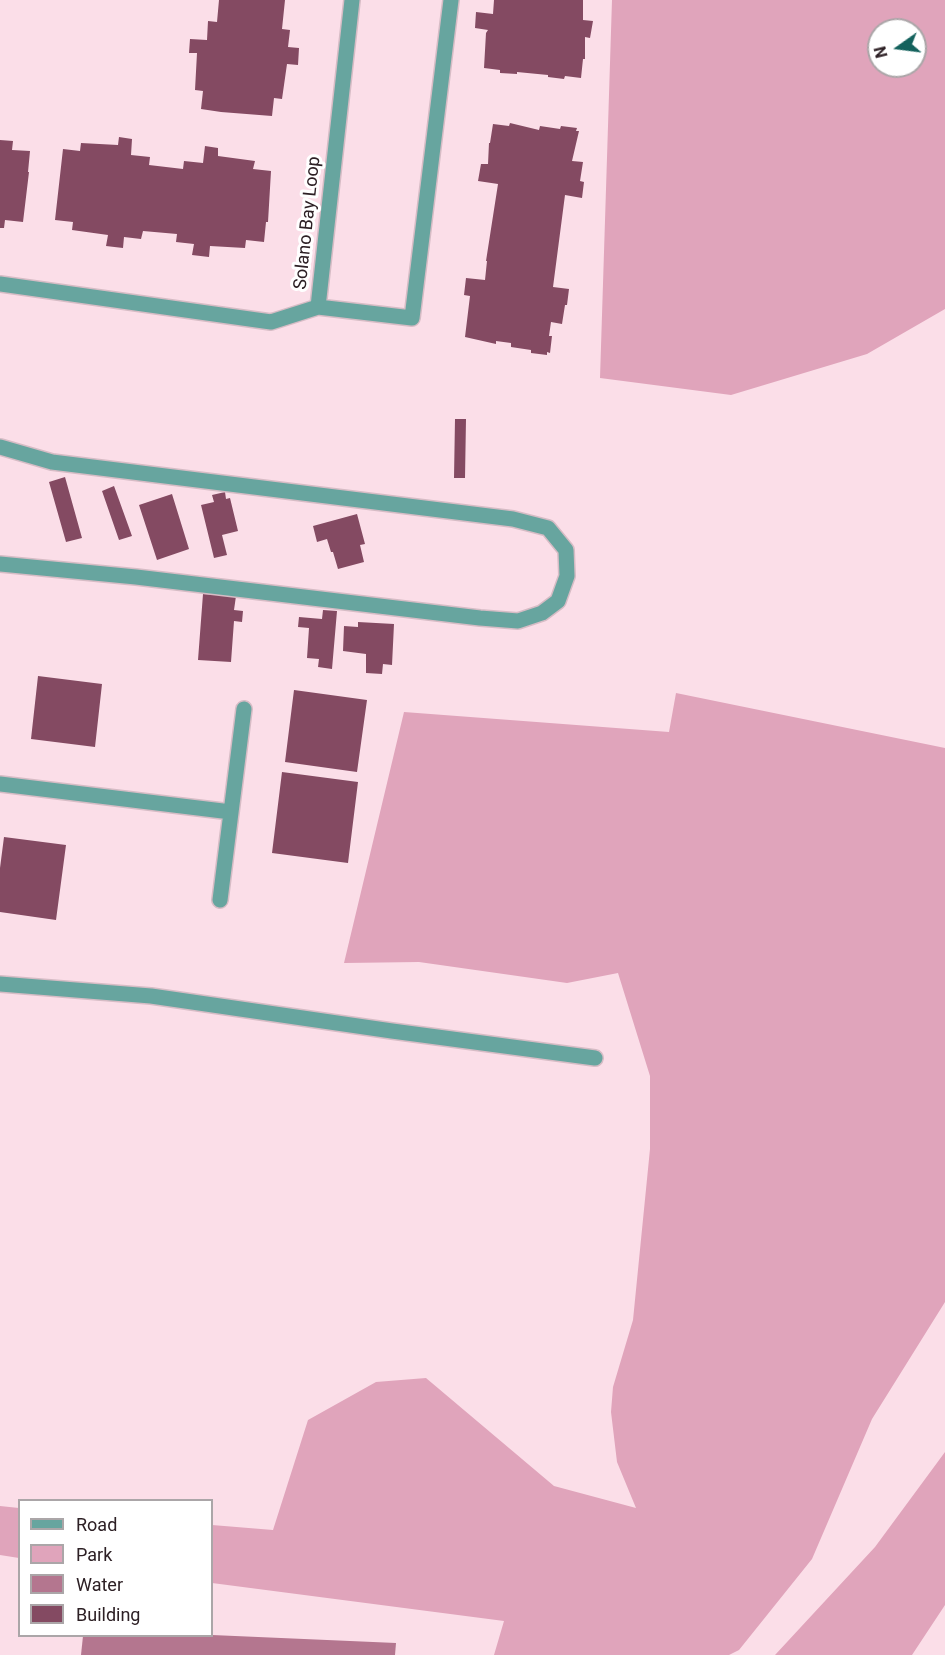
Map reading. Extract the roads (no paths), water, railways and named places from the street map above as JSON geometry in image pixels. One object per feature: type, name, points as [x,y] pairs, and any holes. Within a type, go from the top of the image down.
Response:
[{"type":"street","name":"Solano Bay Loop","points":[[0,284],[271,322],[318,307],[352,0]]},
{"type":"street","points":[[318,307],[412,318],[451,0]]},
{"type":"street","points":[[0,447],[52,462],[513,519],[549,528],[566,550],[567,576],[558,601],[542,613],[518,621],[136,577],[0,564]]},
{"type":"street","points":[[220,900],[244,709]]},
{"type":"street","points":[[0,784],[231,812]]},
{"type":"street","points":[[0,984],[152,996],[595,1058]]},
{"type":"water","points":[[213,1635],[396,1643],[395,1655],[81,1655],[83,1637],[213,1637]]}]
